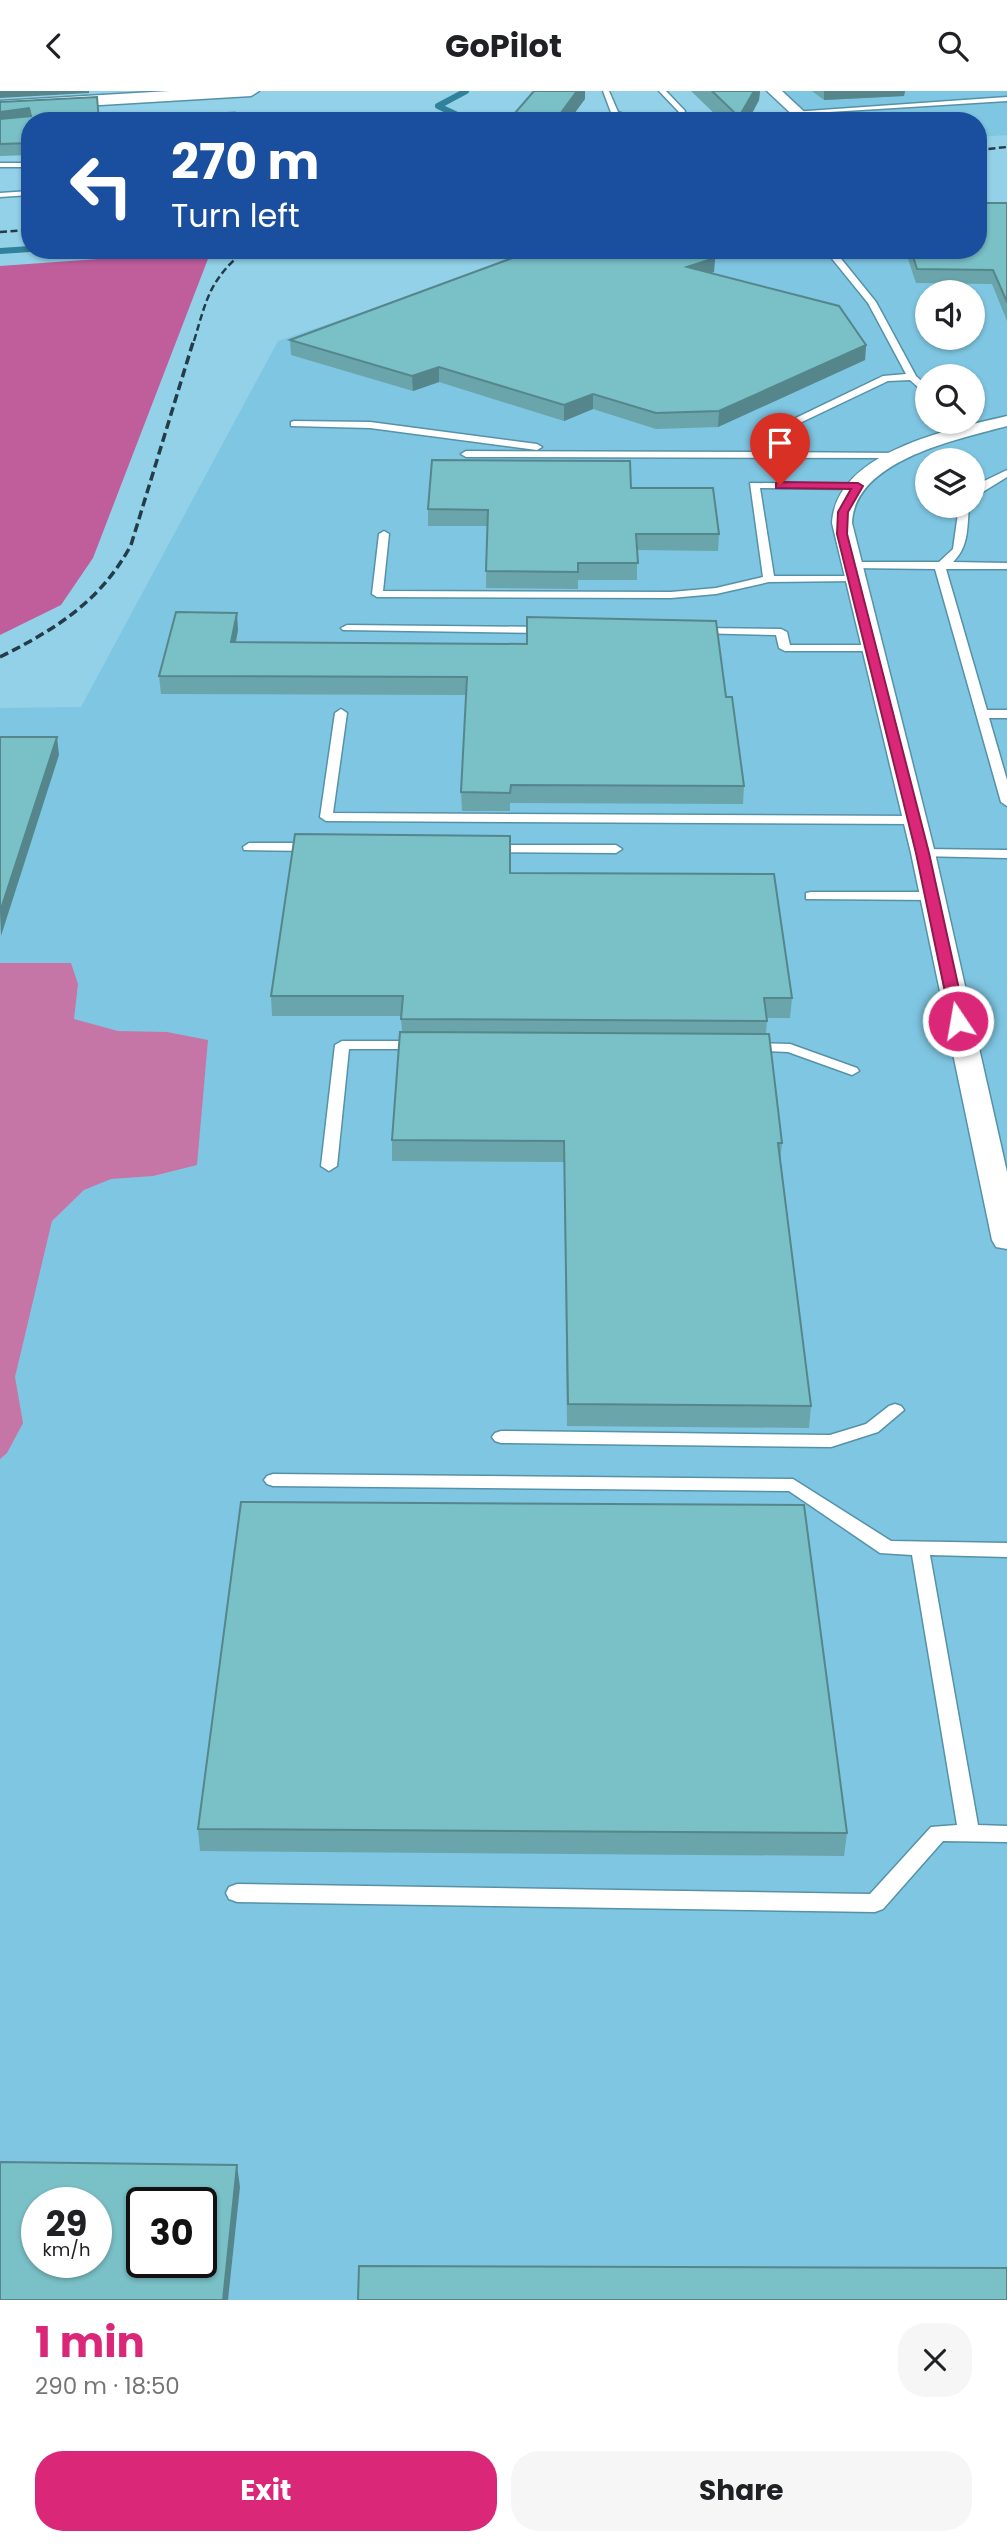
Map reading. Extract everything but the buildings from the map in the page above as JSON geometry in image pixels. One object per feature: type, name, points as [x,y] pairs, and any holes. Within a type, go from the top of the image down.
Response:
[{"type":"street","points":[[0,106],[230,107],[251,91]]},
{"type":"street","points":[[774,91],[798,112]]},
{"type":"street","points":[[985,424],[1007,421]]},
{"type":"street","points":[[943,434],[900,456],[858,486],[843,512],[842,534],[998,1161],[1007,1240]]},
{"type":"lane","points":[[606,91],[615,112]]},
{"type":"lane","points":[[662,91],[683,112]]},
{"type":"lane","points":[[937,91],[953,103]]},
{"type":"lane","points":[[989,91],[1004,100]]},
{"type":"lane","points":[[848,112],[1004,100]]},
{"type":"lane","points":[[186,112],[230,107]]},
{"type":"lane","points":[[0,165],[21,165]]},
{"type":"lane","points":[[0,195],[21,194]]},
{"type":"lane","points":[[836,259],[872,302],[915,380]]},
{"type":"lane","points":[[758,456],[757,440],[886,379],[912,377]]},
{"type":"lane","points":[[294,424],[370,425],[584,455]]},
{"type":"lane","points":[[466,454],[900,456]]},
{"type":"lane","points":[[985,484],[1007,473]]},
{"type":"lane","points":[[769,579],[754,485],[858,486]]},
{"type":"lane","points":[[940,566],[954,560],[958,553],[962,518]]},
{"type":"lane","points":[[384,534],[377,594],[671,595],[716,591],[769,579],[940,566],[1007,566]]},
{"type":"lane","points":[[940,566],[1007,802]]},
{"type":"lane","points":[[347,628],[564,630]]},
{"type":"lane","points":[[686,631],[782,632],[785,648],[870,648]]},
{"type":"lane","points":[[341,713],[326,817],[914,820]]},
{"type":"lane","points":[[983,714],[1007,714]]},
{"type":"lane","points":[[248,847],[330,848]]},
{"type":"lane","points":[[480,849],[616,849]]},
{"type":"lane","points":[[923,853],[1007,854]]},
{"type":"lane","points":[[811,896],[932,896]]},
{"type":"lane","points":[[329,1166],[342,1045],[440,1046]]},
{"type":"lane","points":[[734,1047],[790,1048],[852,1071]]},
{"type":"lane","points":[[502,1437],[831,1441],[872,1428],[895,1411]]},
{"type":"lane","points":[[273,1480],[793,1485],[887,1548],[1007,1550]]},
{"type":"lane","points":[[920,1549],[969,1833]]},
{"type":"lane","points":[[237,1893],[875,1903],[938,1833],[1007,1834]]},
{"type":"shaded area","points":[[782,91],[1007,91],[1007,135],[987,136],[987,112],[806,112]]},
{"type":"shaded area","points":[[1007,209],[1007,2300],[0,2300],[0,708],[81,707],[278,341],[521,259],[987,259],[987,237]]},
{"type":"shaded area","points":[[98,259],[208,259],[93,558],[61,605],[0,635],[0,266]]},
{"type":"shaded area","points":[[0,963],[71,963],[78,984],[74,1019],[118,1031],[167,1032],[208,1040],[197,1165],[153,1176],[111,1179],[84,1190],[52,1221],[15,1377],[23,1423],[7,1453],[0,1459]]},
{"type":"waterway","points":[[451,112],[438,106],[466,91]]},
{"type":"waterway","points":[[0,251],[21,250]]},
{"type":"railway","points":[[987,149],[1007,147]]},
{"type":"railway","points":[[0,232],[21,231]]},
{"type":"railway","points":[[194,341],[202,313],[216,281],[235,259]]},
{"type":"railway","points":[[0,657],[40,636],[75,611],[91,598],[119,565],[131,545],[194,339]]},
{"type":"route","points":[[780,485],[858,486],[843,512],[842,534],[923,853],[958,1021]]}]
